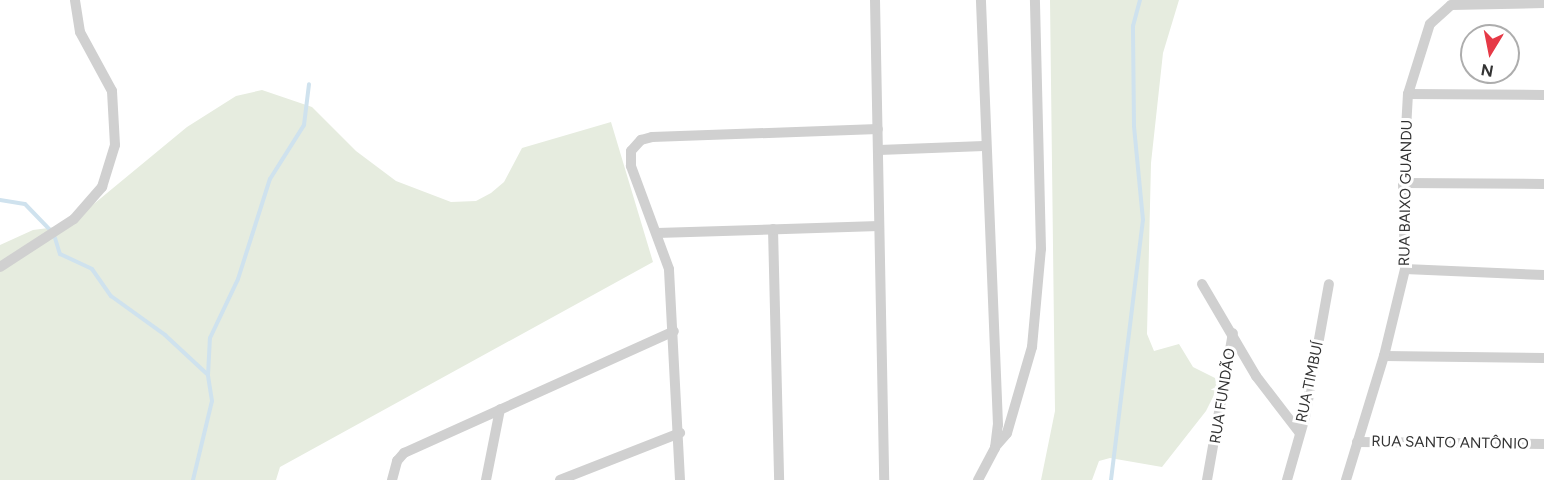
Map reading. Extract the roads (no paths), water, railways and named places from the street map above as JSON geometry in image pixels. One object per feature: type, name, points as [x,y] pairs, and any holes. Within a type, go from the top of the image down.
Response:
[{"type":"street","points":[[0,267],[74,219],[102,187],[115,145],[112,91],[80,32],[75,0]]},
{"type":"street","points":[[875,0],[884,480]]},
{"type":"street","points":[[981,0],[984,146],[994,284],[998,424],[995,448]]},
{"type":"street","points":[[978,480],[995,448],[1007,433],[1032,347],[1041,249],[1035,0]]},
{"type":"street","name":"RUA BAIXO GUANDU","points":[[1346,480],[1384,356],[1405,269],[1403,183],[1408,94],[1430,24],[1451,5],[1544,3]]},
{"type":"street","points":[[1408,94],[1544,95]]},
{"type":"street","points":[[680,480],[680,433],[669,269],[632,166],[631,151],[641,140],[878,129]]},
{"type":"street","points":[[879,150],[984,146]]},
{"type":"street","points":[[1403,183],[1544,184]]},
{"type":"street","points":[[657,233],[879,226]]},
{"type":"street","points":[[773,229],[779,480]]},
{"type":"street","points":[[1405,269],[1544,275]]},
{"type":"street","name":"RUA FUNDÃO","points":[[1202,284],[1233,333],[1207,480]]},
{"type":"street","name":"RUA TIMBUÍ","points":[[1287,480],[1329,284]]},
{"type":"street","points":[[392,480],[397,461],[404,453],[674,331]]},
{"type":"street","points":[[1233,333],[1256,376],[1299,432]]},
{"type":"street","points":[[1384,356],[1544,358]]},
{"type":"street","points":[[486,480],[500,409]]},
{"type":"street","points":[[560,480],[680,433]]},
{"type":"street","name":"RUA SANTO ANTÔNIO","points":[[1357,442],[1544,444]]},
{"type":"waterway","points":[[1111,480],[1143,220],[1134,126],[1133,26],[1140,0]]},
{"type":"waterway","points":[[193,480],[212,401],[208,375],[210,338],[238,279],[270,179],[304,125],[309,84]]},
{"type":"waterway","points":[[0,200],[25,204],[51,231]]},
{"type":"waterway","points":[[55,238],[60,254],[92,269],[111,296],[165,335],[207,374]]}]
